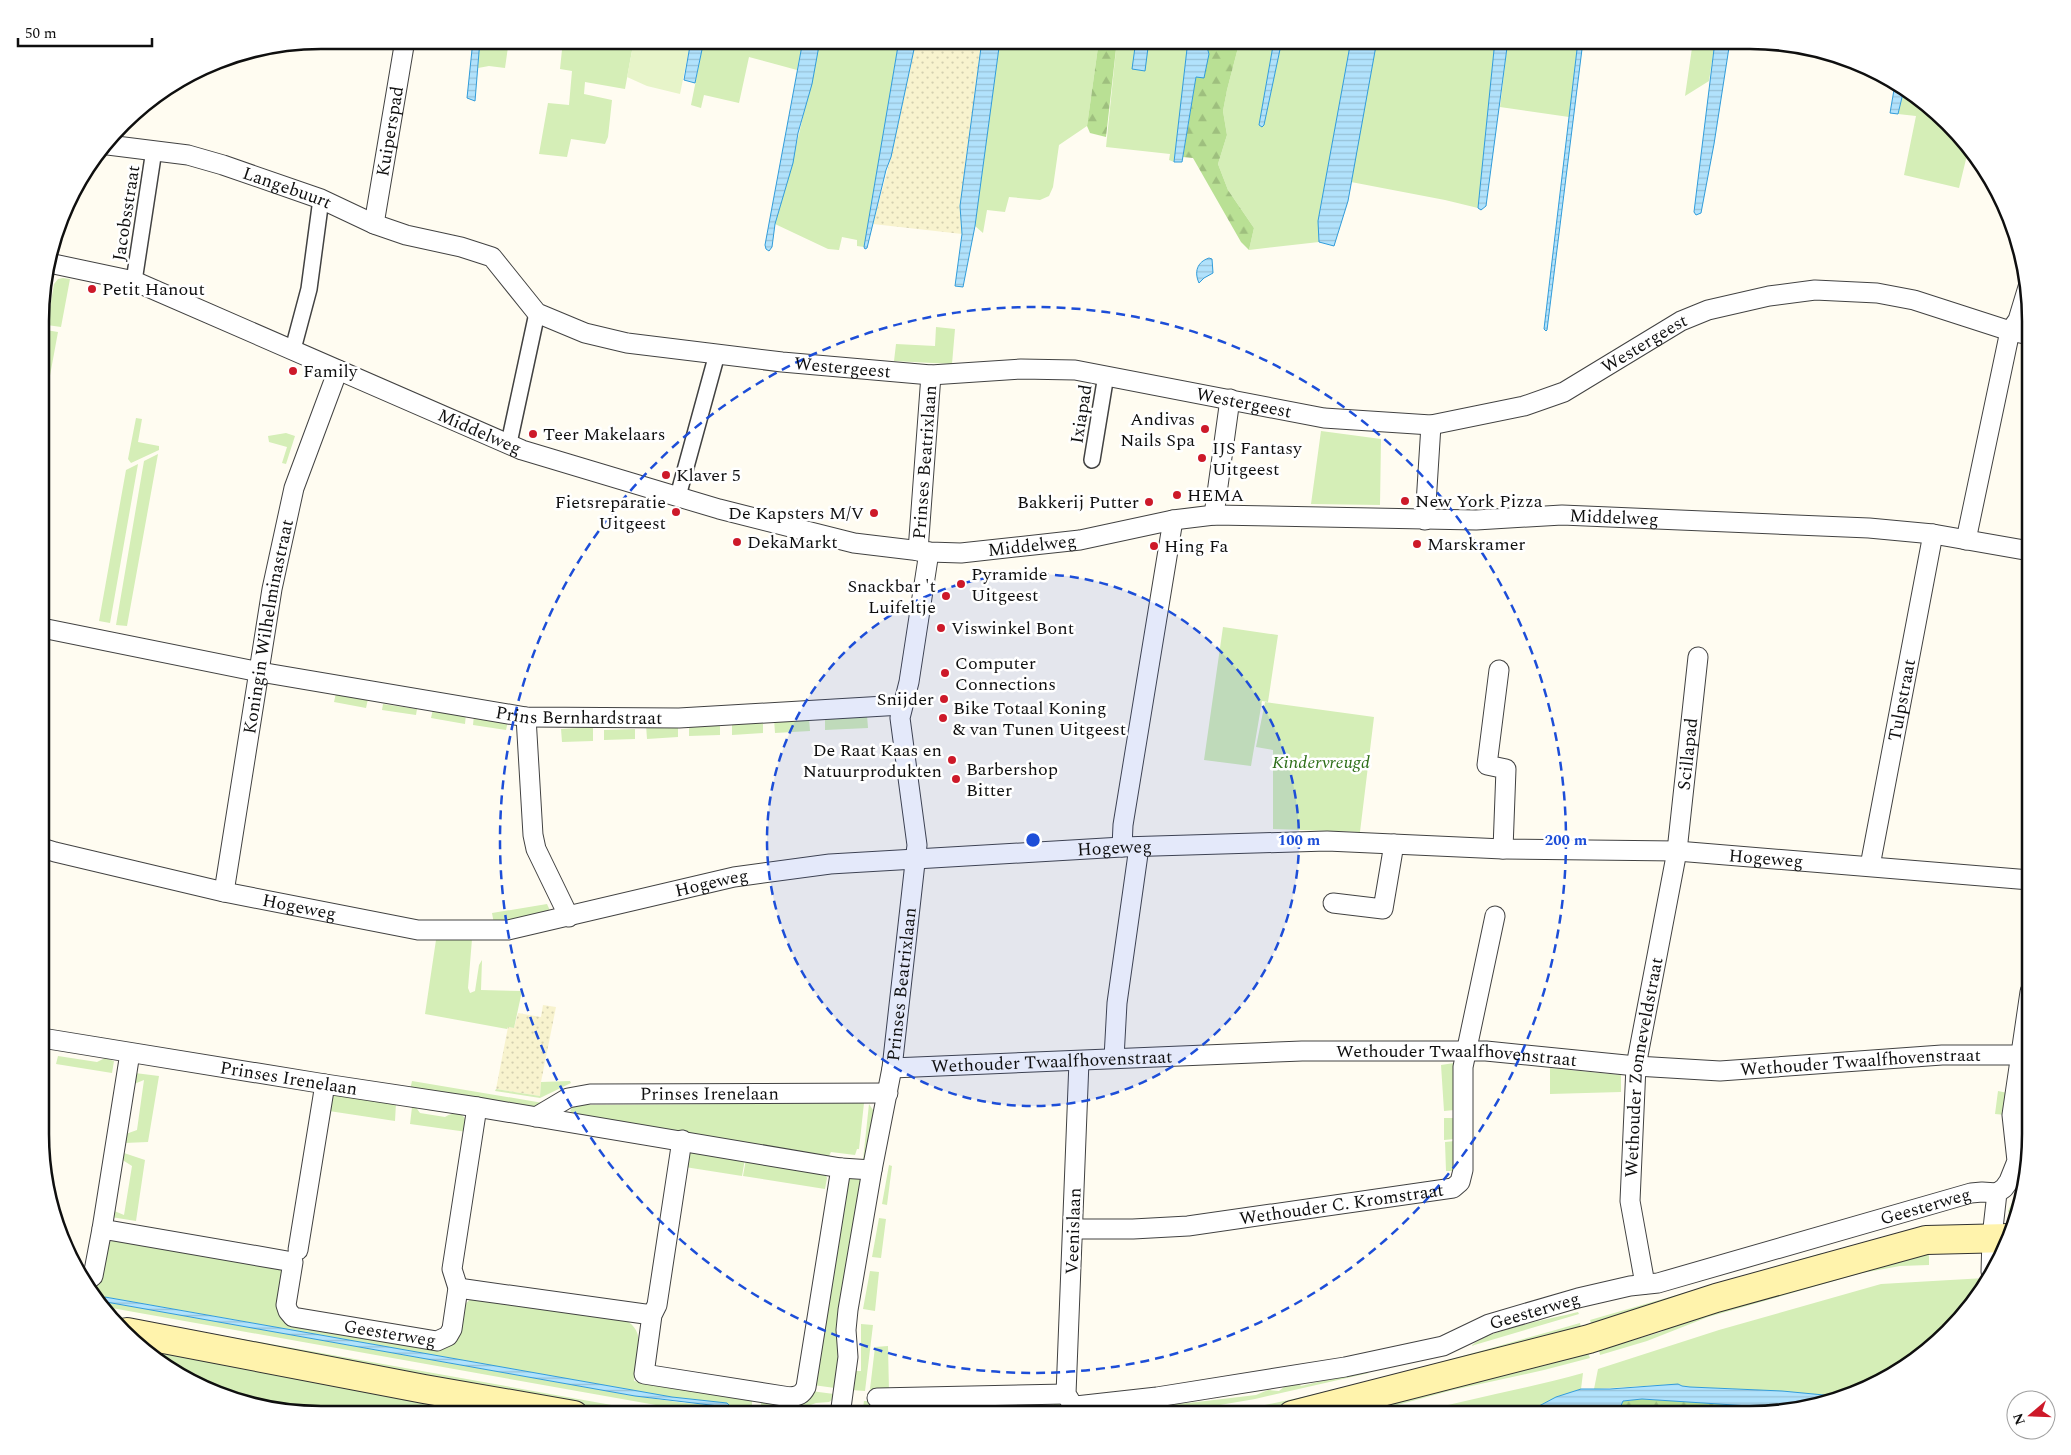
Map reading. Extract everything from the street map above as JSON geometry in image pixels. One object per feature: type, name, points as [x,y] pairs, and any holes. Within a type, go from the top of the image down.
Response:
[{"type":"main road","name":"Geesterweg","points":[[1328,1406],[1589,1340],[1716,1298],[1926,1240],[2001,1237]]},
{"type":"main road","points":[[135,1334],[424,1389],[526,1406]]},
{"type":"street","name":"Kuiperspad","points":[[374,224],[403,49]]},
{"type":"street","name":"Langebuurt","points":[[112,145],[188,155],[223,165],[321,199],[374,224],[406,235],[461,247]]},
{"type":"street","name":"Jacobsstraat","points":[[134,281],[154,150]]},
{"type":"street","points":[[293,349],[309,289],[321,199]]},
{"type":"street","name":"Westergeest","points":[[461,247],[492,257],[537,313],[585,333],[627,344],[931,375],[1021,369],[1075,370],[1324,418],[1431,425],[1524,406],[1564,392],[1682,321],[1708,310],[1769,296],[1815,290],[1877,293],[1914,300],[2022,333]]},
{"type":"street","name":"Middelweg","points":[[55,264],[134,281],[522,450],[719,509],[854,543],[923,551],[961,552],[1080,540],[1173,520],[1214,515],[1425,520],[1476,520],[1562,515],[1869,528],[1933,534],[2022,550]]},
{"type":"street","points":[[1966,540],[2010,331],[2018,320],[2022,307]]},
{"type":"street","points":[[509,443],[537,313]]},
{"type":"street","points":[[678,496],[717,354]]},
{"type":"street","name":"Koningin Wilhelminastraat","points":[[224,892],[272,589],[294,488],[338,370]]},
{"type":"street","name":"Prinses Beatrixlaan","points":[[841,1406],[848,1357],[846,1330],[848,1310],[892,1068],[917,845],[900,718],[911,673],[923,551],[931,375]]},
{"type":"street","name":"Ixiapad","points":[[1092,460],[1106,375]]},
{"type":"street","points":[[1214,515],[1230,399]]},
{"type":"street","points":[[1425,520],[1431,425]]},
{"type":"street","points":[[1114,1058],[1131,847],[1123,825],[1173,520]]},
{"type":"street","name":"Tulpstraat","points":[[1870,866],[1933,534]]},
{"type":"street","name":"Prins Bernhardstraat","points":[[49,629],[260,672],[526,718],[679,718],[902,705]]},
{"type":"street","name":"Scillapad","points":[[1677,851],[1698,657]]},
{"type":"street","points":[[1499,670],[1487,765],[1506,769],[1503,849]]},
{"type":"street","points":[[526,718],[533,835],[536,849],[569,917]]},
{"type":"street","name":"Hogeweg","points":[[49,850],[224,892],[418,930],[508,930],[734,877],[830,864],[1131,847],[1327,842],[1503,849],[1677,851],[2022,879]]},
{"type":"street","points":[[1333,903],[1383,909],[1394,844]]},
{"type":"street","name":"Wethouder Zonneveldstraat","points":[[1645,1284],[1630,1201],[1636,1066],[1677,851]]},
{"type":"street","name":"Wethouder C. Kromstraat","points":[[1073,1229],[1133,1229],[1188,1226],[1454,1188],[1460,1182],[1463,1170],[1463,1067],[1468,1052],[1494,916]]},
{"type":"street","name":"Prinses Irenelaan","points":[[49,1039],[130,1054],[477,1106],[841,1168],[872,1170]]},
{"type":"street","name":"Wethouder Twaalfhovenstraat","points":[[892,1068],[1302,1051],[1486,1051],[1636,1066],[1720,1071],[1942,1055],[2022,1059]]},
{"type":"street","points":[[90,1278],[93,1276],[102,1229],[130,1054]]},
{"type":"street","name":"Veenislaan","points":[[1068,1397],[1079,1061]]},
{"type":"street","points":[[2022,1068],[2012,1115],[2022,1156]]},
{"type":"street","name":"Geesterweg","points":[[325,1084],[286,1305],[288,1311],[293,1317],[437,1341],[448,1336],[452,1330],[458,1288]]},
{"type":"street","name":"Prinses Irenelaan","points":[[536,1117],[568,1098],[590,1094],[888,1093]]},
{"type":"street","points":[[477,1106],[452,1269],[458,1288],[652,1315]]},
{"type":"street","points":[[682,1140],[657,1305],[652,1315],[644,1374],[790,1398],[800,1396],[806,1387],[841,1168]]},
{"type":"street","points":[[2001,1237],[1997,1193],[2004,1188],[2021,1164]]},
{"type":"street","name":"Geesterweg","points":[[877,1398],[1068,1397],[1076,1406],[1113,1403],[1251,1383],[1345,1367],[1443,1346],[1489,1324],[1578,1298],[1658,1283],[1963,1195],[1982,1192],[1997,1193]]},
{"type":"street","points":[[102,1229],[296,1256]]},
{"type":"shaded area","points":[[914,49],[981,49],[960,206],[962,234],[873,224],[891,157]]},
{"type":"shaded area","points":[[543,1005],[556,1007],[540,1096],[496,1089],[508,1027],[514,1028],[518,1013],[541,1017]]},
{"type":"green space","points":[[479,49],[508,49],[505,68],[489,66],[478,68]]},
{"type":"green space","points":[[562,49],[632,49],[625,89],[585,82],[584,94],[612,100],[608,137],[605,144],[571,139],[567,157],[539,154],[548,103],[569,105],[572,71],[560,69]]},
{"type":"green space","points":[[632,49],[689,49],[680,94],[647,86],[627,77]]},
{"type":"green space","points":[[702,49],[801,49],[797,70],[749,57],[739,103],[704,95],[701,108],[691,105]]},
{"type":"green space","points":[[818,49],[897,49],[864,247],[857,246],[857,240],[842,237],[839,250],[828,249],[775,224]]},
{"type":"green space","points":[[999,49],[1098,49],[1087,126],[1059,145],[1053,187],[1049,196],[1040,200],[1009,197],[1005,212],[987,210],[983,233],[975,226]]},
{"type":"green space","points":[[1098,49],[1116,49],[1106,137],[1090,133],[1087,126]]},
{"type":"green space","points":[[1116,49],[1187,49],[1174,162],[1169,160],[1170,154],[1106,147]]},
{"type":"green space","points":[[1208,49],[1238,49],[1223,111],[1227,135],[1218,164],[1228,190],[1254,228],[1249,250],[1241,242],[1193,158],[1183,157],[1196,77],[1209,54]]},
{"type":"green space","points":[[1238,49],[1272,49],[1259,125],[1262,127],[1280,49],[1349,49],[1318,221],[1319,242],[1249,250],[1254,228],[1228,190],[1218,164],[1227,135],[1223,111]]},
{"type":"green space","points":[[1375,49],[1494,49],[1478,208],[1351,182]]},
{"type":"green space","points":[[1507,49],[1577,49],[1569,117],[1500,107]]},
{"type":"green space","points":[[1692,49],[1714,49],[1709,81],[1685,96]]},
{"type":"green space","points":[[1902,95],[1930,116],[1955,141],[1967,156],[1959,188],[1904,175],[1916,116],[1898,114]]},
{"type":"green space","points":[[58,279],[70,279],[61,327],[49,325],[54,284]]},
{"type":"green space","points":[[936,327],[955,329],[952,364],[894,361],[896,344],[935,346]]},
{"type":"green space","points":[[49,330],[58,332],[49,381]]},
{"type":"green space","points":[[136,418],[142,419],[138,442],[159,446],[159,450],[131,463],[128,459]]},
{"type":"green space","points":[[1321,431],[1381,439],[1380,505],[1311,504]]},
{"type":"green space","points":[[286,433],[295,436],[286,464],[282,463],[287,447],[269,442],[268,436]]},
{"type":"green space","points":[[158,454],[127,626],[116,625],[144,461]]},
{"type":"green space","points":[[138,464],[110,623],[99,621],[126,470]]},
{"type":"green space","points":[[1223,627],[1278,635],[1268,702],[1262,701],[1251,766],[1204,760]]},
{"type":"green space","points":[[336,693],[368,699],[366,708],[334,702]]},
{"type":"green space","name":"Kindervreugd","points":[[1265,702],[1374,717],[1360,832],[1273,829],[1273,750],[1256,747]]},
{"type":"green space","points":[[383,704],[417,709],[416,715],[382,710]]},
{"type":"green space","points":[[433,709],[466,714],[465,724],[431,718]]},
{"type":"green space","points":[[474,715],[508,721],[506,730],[473,725]]},
{"type":"green space","points":[[867,715],[868,728],[825,730],[825,717]]},
{"type":"green space","points":[[809,718],[810,731],[775,733],[774,719]]},
{"type":"green space","points":[[678,723],[678,737],[647,739],[646,725]]},
{"type":"green space","points":[[763,723],[763,733],[732,735],[732,724]]},
{"type":"green space","points":[[720,725],[720,735],[689,736],[689,726]]},
{"type":"green space","points":[[593,727],[593,741],[562,742],[561,729]]},
{"type":"green space","points":[[635,729],[635,739],[604,740],[604,730]]},
{"type":"green space","points":[[547,904],[552,915],[494,924],[492,913]]},
{"type":"green space","points":[[472,939],[468,988],[470,993],[475,991],[479,965],[482,960],[481,990],[522,991],[514,1028],[508,1027],[507,1029],[425,1014],[436,940]]},
{"type":"green space","points":[[58,1056],[97,1062],[105,1058],[114,1061],[112,1073],[56,1064]]},
{"type":"green space","points":[[1454,1063],[1455,1110],[1444,1111],[1441,1065]]},
{"type":"green space","points":[[1550,1068],[1621,1075],[1621,1092],[1550,1094]]},
{"type":"green space","points":[[135,1073],[159,1076],[148,1142],[124,1143],[123,1135],[137,1130],[144,1080],[134,1084]]},
{"type":"green space","points":[[412,1081],[543,1103],[531,1108],[410,1090]]},
{"type":"green space","points":[[570,1081],[571,1083],[540,1098],[495,1091],[496,1089],[540,1096],[541,1082]]},
{"type":"green space","points":[[1998,1091],[2008,1093],[2006,1115],[1995,1114]]},
{"type":"green space","points":[[332,1093],[396,1103],[395,1121],[329,1111]]},
{"type":"green space","points":[[864,1103],[859,1149],[857,1149],[855,1155],[831,1152],[829,1156],[578,1116],[570,1111],[572,1107],[578,1105]]},
{"type":"green space","points":[[869,1104],[875,1113],[867,1157],[863,1160]]},
{"type":"green space","points":[[415,1106],[420,1113],[445,1117],[455,1113],[462,1115],[466,1122],[467,1132],[410,1124],[412,1107]]},
{"type":"green space","points":[[1444,1118],[1455,1118],[1455,1139],[1444,1140]]},
{"type":"green space","points":[[1455,1141],[1454,1171],[1446,1171],[1445,1142]]},
{"type":"green space","points":[[689,1150],[745,1159],[742,1176],[685,1167]]},
{"type":"green space","points":[[121,1152],[145,1160],[136,1221],[111,1217],[112,1210],[124,1215],[132,1166],[121,1159]]},
{"type":"green space","points":[[746,1159],[825,1174],[827,1178],[825,1189],[743,1176]]},
{"type":"green space","points":[[889,1165],[892,1166],[887,1205],[882,1204]]},
{"type":"green space","points":[[850,1177],[858,1177],[862,1184],[837,1329],[838,1360],[835,1388],[813,1385],[845,1182]]},
{"type":"green space","points":[[2015,1197],[2010,1216],[2008,1211]]},
{"type":"green space","points":[[879,1218],[886,1219],[881,1258],[872,1257]]},
{"type":"green space","points":[[114,1240],[280,1267],[283,1272],[278,1305],[439,1349],[448,1347],[453,1342],[462,1310],[466,1303],[473,1298],[625,1320],[637,1331],[639,1339],[639,1356],[634,1381],[752,1400],[752,1405],[761,1406],[728,1406],[727,1403],[672,1397],[106,1297],[106,1301],[95,1286],[99,1283],[106,1244]]},
{"type":"green space","points":[[1822,1253],[1823,1258],[1592,1326],[1590,1320]]},
{"type":"green space","points":[[1929,1253],[1929,1265],[1900,1266],[1862,1273],[1708,1317],[1647,1341],[1600,1355],[1599,1350],[1661,1332],[1694,1315]]},
{"type":"green space","points":[[870,1271],[879,1272],[875,1311],[863,1309]]},
{"type":"green space","points":[[1981,1278],[1955,1314],[1916,1350],[1871,1378],[1855,1386],[1827,1395],[1782,1391],[1690,1387],[1678,1384],[1594,1389],[1598,1369],[1719,1330],[1881,1284]]},
{"type":"green space","points":[[107,1302],[635,1396],[685,1403],[728,1406],[662,1406],[111,1308]]},
{"type":"green space","points":[[1578,1312],[1579,1314],[1471,1346],[1492,1334],[1507,1329]]},
{"type":"green space","points":[[119,1317],[617,1406],[569,1406],[127,1326]]},
{"type":"green space","points":[[1580,1323],[1581,1328],[1298,1406],[1261,1406],[1353,1385]]},
{"type":"green space","points":[[861,1324],[873,1325],[865,1391],[851,1390],[854,1371],[861,1371]]},
{"type":"green space","points":[[888,1346],[889,1392],[873,1392],[870,1389],[875,1347]]},
{"type":"green space","points":[[151,1347],[482,1406],[302,1406],[267,1401],[216,1386],[184,1370]]},
{"type":"green space","points":[[1588,1353],[1590,1358],[1393,1406],[1369,1406],[1546,1365]]},
{"type":"green space","points":[[1365,1372],[1369,1373],[1255,1399],[1214,1406],[1156,1406],[1256,1395],[1268,1390],[1279,1391],[1284,1387],[1299,1384],[1301,1386],[1343,1376],[1347,1377]]},
{"type":"green space","points":[[1583,1373],[1581,1389],[1556,1397],[1539,1406],[1445,1406],[1453,1404]]},
{"type":"green space","points":[[811,1391],[834,1394],[833,1399],[829,1402],[808,1406],[786,1406],[802,1404],[810,1399]]},
{"type":"green space","points":[[1054,1399],[1060,1400],[1060,1406],[1054,1406]]},
{"type":"green space","points":[[1642,1399],[1764,1406],[1621,1406],[1623,1401]]},
{"type":"green space","points":[[761,1401],[780,1404],[780,1406],[761,1406]]},
{"type":"green space","points":[[864,1401],[909,1402],[909,1406],[863,1406]]},
{"type":"green space","points":[[972,1401],[973,1406],[956,1406],[956,1402]]},
{"type":"green space","points":[[988,1401],[1004,1401],[1005,1406],[988,1406]]},
{"type":"green space","points":[[924,1402],[940,1402],[941,1406],[924,1406]]},
{"type":"water","points":[[472,49],[479,49],[475,101],[467,98]]},
{"type":"water","points":[[689,49],[702,49],[695,83],[684,80]]},
{"type":"water","points":[[801,49],[818,49],[812,84],[798,133],[793,163],[775,224],[772,247],[769,251],[765,245]]},
{"type":"water","points":[[897,49],[914,49],[891,157],[886,170],[867,248],[865,249]]},
{"type":"water","points":[[981,49],[999,49],[975,226],[963,287],[955,286],[962,234],[960,206]]},
{"type":"water","points":[[1135,49],[1148,49],[1145,71],[1132,69]]},
{"type":"water","points":[[1187,49],[1208,49],[1209,54],[1204,78],[1196,77],[1182,162],[1174,162]]},
{"type":"water","points":[[1272,49],[1280,49],[1264,125],[1262,127],[1259,125]]},
{"type":"water","points":[[1349,49],[1375,49],[1348,201],[1334,246],[1319,242],[1318,221]]},
{"type":"water","points":[[1494,49],[1507,49],[1486,206],[1481,210],[1478,208]]},
{"type":"water","points":[[1577,49],[1582,49],[1547,330],[1544,329]]},
{"type":"water","points":[[1714,49],[1729,49],[1701,213],[1696,215],[1694,212]]},
{"type":"water","points":[[1894,90],[1902,95],[1898,114],[1890,113]]},
{"type":"water","points":[[1209,258],[1212,259],[1213,273],[1199,283],[1197,271],[1199,265]]},
{"type":"water","points":[[105,1297],[672,1397],[727,1403],[729,1405],[719,1406],[635,1396],[107,1302]]},
{"type":"water","points":[[1678,1384],[1690,1387],[1782,1391],[1827,1395],[1769,1406],[1642,1399],[1623,1401],[1621,1406],[1539,1406],[1556,1397],[1581,1389]]},
{"type":"place","name":"Petit Hanout","points":[[92,289]]},
{"type":"place","name":"Family","points":[[293,371]]},
{"type":"place","name":"Andivas Nails Spa","points":[[1205,429]]},
{"type":"place","name":"Teer Makelaars","points":[[533,434]]},
{"type":"place","name":"IJS Fantasy Uitgeest","points":[[1202,458]]},
{"type":"place","name":"Klaver 5","points":[[666,475]]},
{"type":"place","name":"HEMA","points":[[1177,495]]},
{"type":"place","name":"New York Pizza","points":[[1405,501]]},
{"type":"place","name":"Bakkerij Putter","points":[[1149,502]]},
{"type":"place","name":"Fietsreparatie Uitgeest","points":[[676,512]]},
{"type":"place","name":"De Kapsters M/V","points":[[874,513]]},
{"type":"place","name":"DekaMarkt","points":[[737,542]]},
{"type":"place","name":"Marskramer","points":[[1417,544]]},
{"type":"place","name":"Hing Fa","points":[[1154,546]]},
{"type":"place","name":"Pyramide Uitgeest","points":[[961,584]]},
{"type":"place","name":"Snackbar 't Luifeltje","points":[[946,596]]},
{"type":"place","name":"Viswinkel Bont","points":[[941,628]]},
{"type":"place","name":"Computer Connections","points":[[945,673]]},
{"type":"place","name":"Snijder","points":[[944,699]]},
{"type":"place","name":"Bike Totaal Koning & van Tunen Uitgeest","points":[[943,718]]},
{"type":"place","name":"De Raat Kaas en Natuurprodukten","points":[[952,760]]},
{"type":"place","name":"Barbershop Bitter","points":[[956,779]]}]
